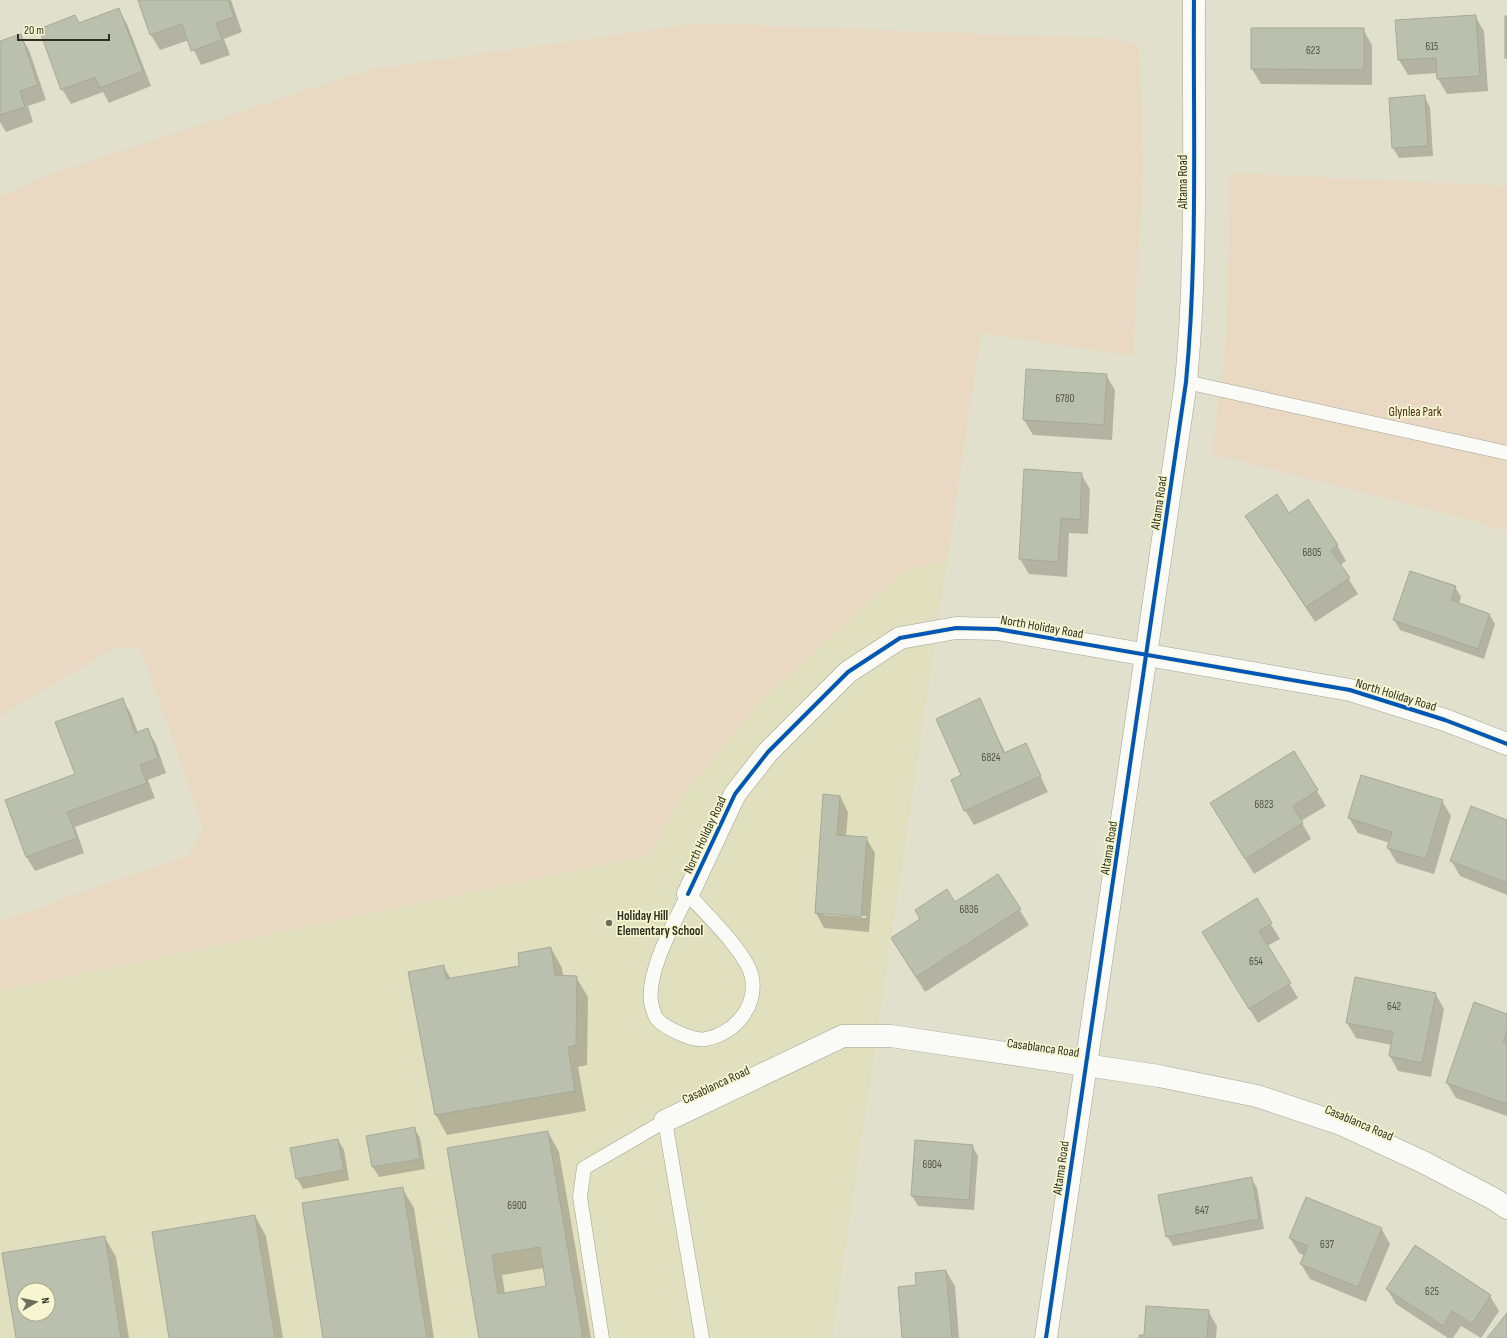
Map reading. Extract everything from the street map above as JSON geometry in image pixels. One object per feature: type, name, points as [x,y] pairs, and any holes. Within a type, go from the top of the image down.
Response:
[{"type":"street","name":"Altama Road","points":[[1046,1338],[1148,655],[1186,382],[1189,351],[1193,236],[1194,0]]},
{"type":"street","name":"North Holiday Road","points":[[688,894],[735,794],[768,752],[848,672],[900,638],[956,628],[997,628],[1350,690],[1445,720],[1507,744]]},
{"type":"street","name":"Casablanca Road","points":[[665,1121],[843,1036],[891,1036],[1086,1064],[1159,1076],[1257,1096],[1327,1120],[1423,1162],[1494,1199],[1507,1208]]},
{"type":"lane","points":[[1186,382],[1507,453]]},
{"type":"lane","points":[[688,894],[744,958],[752,977],[752,999],[742,1019],[722,1033],[705,1040],[680,1034],[656,1019],[651,1002],[654,969],[688,894]]},
{"type":"lane","points":[[602,1338],[580,1197],[584,1168],[665,1121],[702,1338]]},
{"type":"shaded area","name":"Holiday Hill Elementary School","points":[[947,561],[832,1338],[0,1338],[0,991],[650,855],[680,799],[763,699],[905,570]]},
{"type":"green space","points":[[700,23],[1114,39],[1139,45],[1143,168],[1133,356],[981,333],[947,561],[905,570],[763,699],[680,799],[650,855],[0,991],[0,921],[189,855],[203,827],[141,649],[116,647],[0,716],[0,196],[43,177],[367,70]]},
{"type":"green space","name":"Glynlea Park","points":[[1230,173],[1507,186],[1507,532],[1482,523],[1212,454],[1227,332]]},
{"type":"building","points":[[138,0],[228,0],[234,17],[216,23],[222,40],[191,51],[182,24],[150,35]]},
{"type":"building","points":[[119,8],[143,71],[100,88],[95,77],[61,90],[39,29],[75,15],[79,23]]},
{"type":"building","points":[[1476,15],[1480,76],[1437,79],[1436,58],[1398,60],[1395,20]]},
{"type":"building","points":[[1505,16],[1507,16],[1507,58],[1505,58]]},
{"type":"building","points":[[1251,28],[1364,28],[1364,70],[1251,69]]},
{"type":"building","points":[[21,34],[38,85],[20,91],[25,107],[0,115],[0,41]]},
{"type":"building","points":[[1425,95],[1428,146],[1392,148],[1389,98]]},
{"type":"building","points":[[1026,369],[1107,374],[1104,425],[1023,420]]},
{"type":"building","points":[[1024,469],[1082,473],[1080,520],[1061,518],[1058,562],[1019,559]]},
{"type":"building","points":[[1277,494],[1289,513],[1308,499],[1338,545],[1331,550],[1350,578],[1306,607],[1245,516]]},
{"type":"building","points":[[1410,571],[1456,586],[1451,600],[1490,614],[1478,649],[1393,620]]},
{"type":"building","points":[[123,698],[135,733],[148,728],[158,758],[140,765],[147,783],[67,812],[77,838],[26,857],[5,800],[75,774],[55,722]]},
{"type":"building","points":[[980,698],[1004,753],[1026,743],[1041,776],[964,811],[951,780],[961,775],[936,719]]},
{"type":"building","points":[[1294,751],[1318,790],[1293,806],[1303,823],[1245,859],[1210,803]]},
{"type":"building","points":[[1361,775],[1443,800],[1426,859],[1387,848],[1392,832],[1348,818]]},
{"type":"building","points":[[823,794],[840,796],[837,835],[867,837],[861,917],[815,913]]},
{"type":"building","points":[[1471,806],[1507,820],[1507,883],[1450,861]]},
{"type":"building","points":[[998,874],[1021,909],[916,977],[891,938],[920,919],[915,910],[947,889],[955,902]]},
{"type":"building","points":[[1257,898],[1272,923],[1259,931],[1291,983],[1249,1009],[1202,932]]},
{"type":"building","points":[[551,947],[555,975],[577,976],[576,1045],[568,1047],[575,1091],[435,1115],[408,972],[444,965],[446,979],[519,966],[518,953]]},
{"type":"building","points":[[1355,977],[1436,993],[1422,1063],[1389,1056],[1393,1032],[1346,1023]]},
{"type":"building","points":[[1474,1002],[1507,1014],[1507,1030],[1503,1042],[1507,1043],[1507,1104],[1446,1083]]},
{"type":"building","points":[[415,1127],[420,1159],[372,1167],[366,1136]]},
{"type":"building","points":[[548,1131],[583,1338],[479,1338],[447,1148]],"holes":[[[540,1247],[546,1286],[498,1294],[492,1255]]]},
{"type":"building","points":[[338,1139],[344,1170],[296,1179],[290,1148]]},
{"type":"building","points":[[915,1140],[973,1145],[969,1200],[911,1196]]},
{"type":"building","points":[[1252,1177],[1259,1219],[1166,1237],[1158,1195]]},
{"type":"building","points":[[403,1187],[427,1338],[323,1338],[302,1203]]},
{"type":"building","points":[[1306,1197],[1382,1228],[1358,1287],[1300,1264],[1308,1246],[1289,1238]]},
{"type":"building","points":[[255,1215],[275,1338],[169,1338],[152,1232]]},
{"type":"building","points":[[105,1236],[121,1338],[16,1338],[2,1253]]},
{"type":"building","points":[[1415,1245],[1491,1295],[1472,1324],[1452,1311],[1443,1326],[1386,1289]]},
{"type":"building","points":[[946,1270],[952,1338],[902,1338],[898,1287],[916,1285],[915,1273]]},
{"type":"building","points":[[1146,1306],[1209,1310],[1207,1338],[1139,1338],[1139,1335],[1144,1335]]},
{"type":"building","points":[[1507,1313],[1507,1338],[1487,1338]]},
{"type":"cycle path","points":[[1046,1338],[1186,382],[1190,334],[1194,239],[1194,0]]},
{"type":"cycle path","points":[[688,894],[735,794],[768,752],[848,672],[900,638],[956,628],[997,629],[1350,690],[1445,720],[1507,744]]},
{"type":"place","name":"Holiday Hill Elementary School","points":[[609,923]]}]
